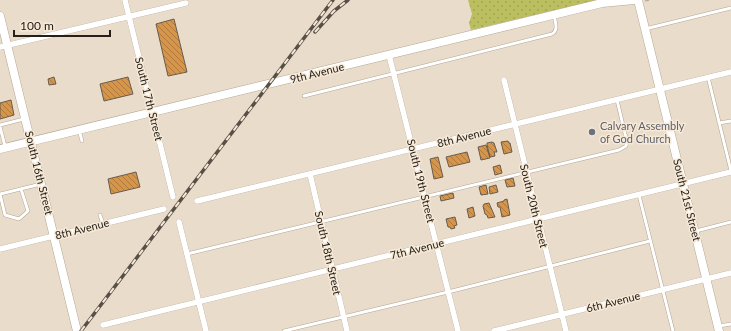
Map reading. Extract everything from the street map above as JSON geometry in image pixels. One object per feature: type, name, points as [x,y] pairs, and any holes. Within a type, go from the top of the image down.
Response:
[{"type":"main road","name":"9th Avenue","points":[[3,149],[602,3],[634,0]]},
{"type":"main road","name":"South 21st Street","points":[[638,0],[719,329]]},
{"type":"main road","name":"South 16th Street","points":[[0,16],[4,46],[25,118],[77,331]]},
{"type":"street","name":"South 17th Street","points":[[125,0],[173,197]]},
{"type":"street","points":[[4,46],[186,3]]},
{"type":"street","name":"South 19th Street","points":[[389,55],[458,331]]},
{"type":"street","name":"8th Avenue","points":[[197,201],[731,72]]},
{"type":"street","name":"South 20th Street","points":[[504,80],[566,331]]},
{"type":"street","name":"7th Avenue","points":[[103,325],[731,172]]},
{"type":"street","name":"South 18th Street","points":[[310,174],[347,331]]},
{"type":"street","name":"8th Avenue","points":[[0,249],[164,210]]},
{"type":"street","points":[[179,222],[206,331]]},
{"type":"street","name":"6th Avenue","points":[[494,331],[731,273]]},
{"type":"lane","points":[[645,29],[731,8]]},
{"type":"lane","points":[[304,96],[552,34],[555,32],[556,28],[554,15]]},
{"type":"lane","points":[[708,77],[731,172]]},
{"type":"lane","points":[[187,254],[623,149],[627,142],[617,100]]},
{"type":"lane","points":[[3,149],[0,126],[25,118]]},
{"type":"lane","points":[[719,123],[731,121]]},
{"type":"lane","points":[[79,130],[82,140]]},
{"type":"lane","points":[[21,189],[28,211],[19,218],[5,216],[0,194],[41,184]]},
{"type":"lane","points":[[639,195],[662,290],[674,331]]},
{"type":"lane","points":[[100,215],[102,224]]},
{"type":"lane","points":[[695,231],[731,222]]},
{"type":"lane","points":[[284,331],[448,292],[650,241]]},
{"type":"lane","points":[[719,329],[731,324]]},
{"type":"shaded area","points":[[468,0],[598,0],[471,30],[469,23],[472,14]]},
{"type":"building","points":[[174,19],[187,72],[168,76],[156,24]]},
{"type":"building","points":[[54,77],[56,84],[49,85],[48,79]]},
{"type":"building","points":[[128,77],[133,94],[104,101],[100,84]]},
{"type":"building","points":[[11,100],[14,115],[0,119],[0,103]]},
{"type":"building","points":[[508,141],[512,152],[504,154],[501,142]]},
{"type":"building","points":[[487,143],[494,143],[497,152],[494,152],[495,156],[490,157]]},
{"type":"building","points":[[486,145],[490,158],[481,160],[478,147]]},
{"type":"building","points":[[467,152],[470,162],[449,167],[446,157]]},
{"type":"building","points":[[438,157],[443,177],[434,179],[430,159]]},
{"type":"building","points":[[500,165],[502,173],[495,175],[493,167]]},
{"type":"building","points":[[136,172],[140,187],[111,194],[108,179]]},
{"type":"building","points":[[513,178],[515,186],[507,187],[505,180]]},
{"type":"building","points":[[486,185],[488,194],[481,195],[479,187]]},
{"type":"building","points":[[496,185],[498,192],[490,194],[489,187]]},
{"type":"building","points":[[453,193],[454,198],[441,201],[440,196]]},
{"type":"building","points":[[507,199],[510,215],[502,217],[500,207],[498,207],[497,203]]},
{"type":"building","points":[[489,203],[495,217],[488,218],[485,214],[483,206],[484,204]]},
{"type":"building","points":[[473,207],[475,216],[469,218],[467,209]]},
{"type":"building","points":[[455,217],[457,225],[454,226],[455,228],[451,229],[448,227],[446,219]]},
{"type":"railway","points":[[81,331],[333,0]]},
{"type":"railway","points":[[315,32],[334,11],[348,0]]},
{"type":"place","name":"Calvary Assembly of God Church","points":[[592,132]]}]
